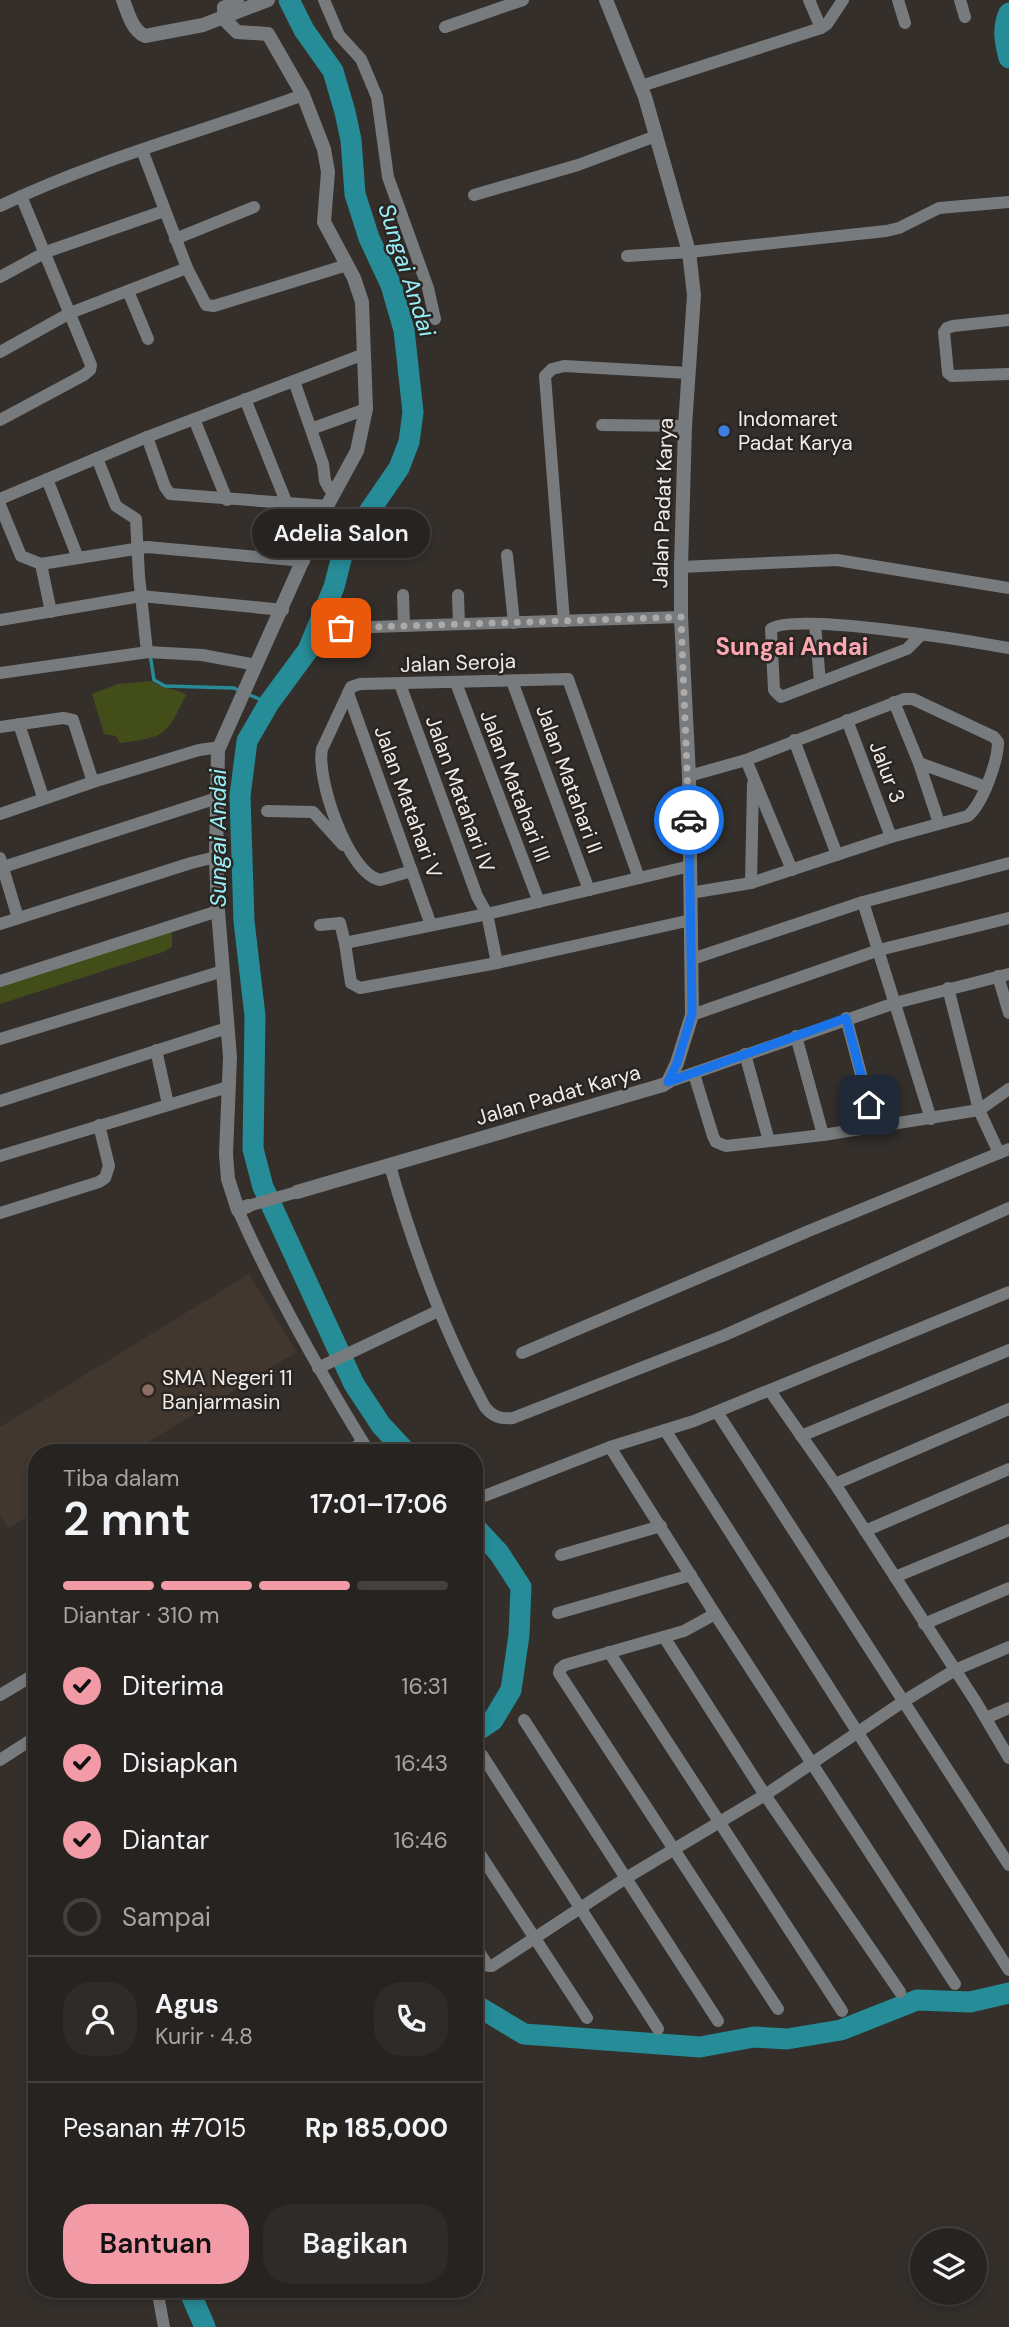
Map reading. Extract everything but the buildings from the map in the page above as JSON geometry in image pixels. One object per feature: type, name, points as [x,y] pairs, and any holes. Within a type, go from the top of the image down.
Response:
[{"type":"street","points":[[123,0],[134,26],[145,36],[203,24],[232,11],[268,0]]},
{"type":"street","points":[[324,0],[339,35],[361,59],[377,97],[388,177],[420,265],[435,319]]},
{"type":"street","points":[[445,27],[523,0]]},
{"type":"street","name":"Jalan Padat Karya","points":[[243,1208],[655,1089],[668,1082],[677,1063],[692,1014],[689,776],[681,617],[685,426],[694,311],[689,252],[641,86],[606,0]]},
{"type":"street","points":[[810,0],[821,28]]},
{"type":"street","points":[[641,86],[821,28],[827,24],[843,0]]},
{"type":"street","points":[[898,0],[905,23]]},
{"type":"street","points":[[960,0],[965,17]]},
{"type":"street","points":[[232,11],[237,32],[268,34],[303,96],[324,149],[328,172],[324,222],[360,291],[366,409],[358,451],[327,506],[220,747],[216,771],[216,857],[230,1056],[226,1154],[228,1179],[243,1208],[264,1269],[318,1368],[364,1444]]},
{"type":"street","points":[[0,206],[142,150],[303,96]]},
{"type":"street","points":[[474,195],[578,165],[656,136]]},
{"type":"street","points":[[142,150],[187,268],[203,303],[209,307],[347,265]]},
{"type":"street","points":[[0,420],[90,370],[90,360],[21,196]]},
{"type":"street","points":[[627,256],[689,252],[886,230],[899,228],[939,208],[1009,201]]},
{"type":"street","points":[[175,239],[254,207]]},
{"type":"street","points":[[0,276],[46,252],[164,211]]},
{"type":"street","points":[[0,352],[70,313],[187,268]]},
{"type":"street","points":[[128,291],[148,339]]},
{"type":"street","points":[[1009,320],[953,326],[944,332],[948,373],[952,376],[1009,374]]},
{"type":"street","points":[[0,499],[148,437],[364,354]]},
{"type":"street","points":[[564,621],[545,376],[552,369],[564,366],[688,373]]},
{"type":"street","points":[[294,381],[323,464],[325,481],[329,488],[335,491]]},
{"type":"street","points":[[245,399],[286,504]]},
{"type":"street","points":[[311,429],[366,409]]},
{"type":"street","points":[[194,419],[228,500]]},
{"type":"street","points":[[602,425],[685,426]]},
{"type":"street","points":[[148,437],[167,492],[175,496],[327,506]]},
{"type":"street","points":[[97,458],[116,506],[136,519],[142,547],[149,652]]},
{"type":"street","points":[[47,479],[78,558]]},
{"type":"street","points":[[0,505],[21,556],[41,564],[142,547],[304,561]]},
{"type":"street","points":[[507,555],[514,623]]},
{"type":"street","points":[[681,567],[837,560],[1009,588]]},
{"type":"street","points":[[41,564],[51,612]]},
{"type":"street","points":[[403,595],[404,626]]},
{"type":"street","points":[[458,595],[459,624]]},
{"type":"street","points":[[0,619],[144,597],[283,610]]},
{"type":"street","points":[[341,628],[681,617]]},
{"type":"street","points":[[922,634],[907,649],[820,682],[781,696],[774,690],[771,629],[778,624],[815,624],[922,634],[1009,649]]},
{"type":"street","points":[[815,624],[820,682]]},
{"type":"street","points":[[0,673],[149,652],[202,655],[257,665]]},
{"type":"street","name":"Jalan Seroja","points":[[348,693],[355,684],[568,679],[639,878]]},
{"type":"street","name":"Jalan Matahari II","points":[[512,681],[589,890]]},
{"type":"street","name":"Jalan Matahari III","points":[[456,683],[538,902]]},
{"type":"street","name":"Jalan Matahari IV","points":[[400,684],[477,896],[487,914],[496,963]]},
{"type":"street","points":[[348,693],[320,758],[322,778],[348,850]]},
{"type":"street","name":"Jalan Matahari V","points":[[348,693],[431,925]]},
{"type":"street","points":[[689,776],[746,760],[894,702],[913,699],[994,737],[998,742],[998,751],[986,787],[968,816],[891,837],[751,883],[690,893]]},
{"type":"street","points":[[894,702],[919,763],[939,823]]},
{"type":"street","points":[[0,727],[63,718],[73,720],[93,782]]},
{"type":"street","name":"Jalur 3","points":[[847,720],[891,837]]},
{"type":"street","points":[[19,724],[43,797]]},
{"type":"street","points":[[794,740],[837,855]]},
{"type":"street","points":[[0,814],[43,797],[200,750],[220,747]]},
{"type":"street","points":[[746,760],[792,870]]},
{"type":"street","points":[[919,763],[986,787]]},
{"type":"street","points":[[751,883],[753,780]]},
{"type":"street","points":[[18,918],[1,864],[218,798]]},
{"type":"street","points":[[267,811],[313,812],[376,880],[412,872]]},
{"type":"street","points":[[0,924],[216,857]]},
{"type":"street","points":[[692,959],[863,902],[1009,863]]},
{"type":"street","points":[[345,943],[487,914],[690,866]]},
{"type":"street","points":[[863,902],[932,1119]]},
{"type":"street","points":[[0,981],[218,911]]},
{"type":"street","points":[[692,1014],[879,950],[1009,918]]},
{"type":"street","points":[[320,925],[341,923],[351,984],[355,987],[496,963],[691,920]]},
{"type":"street","points":[[0,1038],[223,971]]},
{"type":"street","points":[[668,1082],[846,1018],[948,988],[1004,975],[1009,1013]]},
{"type":"street","points":[[522,1353],[1004,1151],[979,1110],[948,988]]},
{"type":"street","points":[[846,1018],[875,1127]]},
{"type":"street","points":[[0,1101],[228,1028]]},
{"type":"street","points":[[796,1036],[823,1135]]},
{"type":"street","points":[[156,1050],[168,1104]]},
{"type":"street","points":[[745,1054],[769,1141]]},
{"type":"street","points":[[694,1074],[713,1136],[716,1142],[726,1146],[823,1135],[979,1110],[1009,1089]]},
{"type":"street","points":[[0,1156],[228,1087]]},
{"type":"street","points":[[0,1213],[106,1178],[108,1166],[99,1125]]},
{"type":"street","points":[[390,1166],[410,1237],[438,1311],[485,1407],[497,1417],[513,1418],[724,1335],[1009,1209]]},
{"type":"street","points":[[483,1497],[610,1447],[717,1412],[1009,1292]]},
{"type":"street","points":[[318,1368],[438,1311]]},
{"type":"street","points":[[801,1436],[1009,1350]]},
{"type":"street","points":[[770,1391],[835,1484],[1009,1758]]},
{"type":"street","points":[[835,1484],[1009,1409]]},
{"type":"street","points":[[717,1412],[1009,1865]]},
{"type":"street","points":[[665,1430],[1009,1970]]},
{"type":"street","points":[[610,1447],[955,1984]]},
{"type":"street","points":[[865,1531],[1009,1469]]},
{"type":"street","points":[[561,1555],[661,1526]]},
{"type":"street","points":[[895,1577],[1009,1530]]},
{"type":"street","points":[[558,1613],[691,1575]]},
{"type":"street","points":[[924,1624],[1009,1588]]},
{"type":"street","points":[[715,1614],[684,1631],[565,1665],[559,1673],[778,2009]]},
{"type":"street","points":[[664,1637],[765,1795],[900,1992]]},
{"type":"street","points":[[483,1958],[489,1967],[672,1849],[765,1795],[904,1701],[955,1670],[1009,1647]]},
{"type":"street","points":[[609,1652],[842,2011]]},
{"type":"street","points":[[0,1695],[28,1678]]},
{"type":"street","points":[[986,1718],[1009,1709]]},
{"type":"street","points":[[524,1720],[718,2021]]},
{"type":"street","points":[[0,1760],[28,1742]]},
{"type":"street","points":[[483,1757],[658,2029]]},
{"type":"street","points":[[483,1859],[587,2018]]},
{"type":"street","points":[[159,2298],[164,2327]]},
{"type":"shaded area","name":"SMA Negeri 11 Banjarmasin","points":[[249,1274],[297,1352],[145,1444],[28,1444],[28,1516],[8,1528],[0,1515],[0,1427]]},
{"type":"green space","points":[[151,681],[186,695],[168,727],[147,739],[120,743],[116,736],[104,734],[92,694],[118,684]]},
{"type":"green space","points":[[172,930],[172,947],[163,952],[0,1004],[0,983]]},
{"type":"waterway","name":"Sungai Andai","points":[[289,0],[304,30],[333,71],[351,140],[355,194],[369,238],[391,285],[404,330],[413,412],[409,442],[399,468],[344,548],[334,587],[308,650],[269,703],[247,741],[240,796],[244,921],[255,1016],[253,1149],[263,1187],[354,1384],[381,1425],[399,1444]]},
{"type":"waterway","points":[[1009,13],[1005,30],[1009,58]]},
{"type":"waterway","points":[[150,654],[154,680],[165,686],[234,688],[240,691]]},
{"type":"waterway","points":[[247,694],[269,703]]},
{"type":"waterway","name":"Sungai Andai","points":[[483,1536],[499,1553],[521,1587],[519,1635],[511,1690],[493,1720],[483,1727]]},
{"type":"waterway","points":[[483,2009],[524,2034],[700,2047],[754,2037],[787,2039],[841,2030],[917,2000],[970,2002],[1009,1993]]},
{"type":"waterway","name":"Sungai Andai","points":[[192,2298],[205,2327]]},
{"type":"way so far","points":[[341,628],[681,617],[689,820]]},
{"type":"place","name":"Indomaret Padat Karya","points":[[724,431]]},
{"type":"place","name":"Adelia Salon","points":[[341,628]]},
{"type":"place","name":"SMA Negeri 11 Banjarmasin","points":[[148,1390]]},
{"type":"district","name":"Sungai Andai","points":[[792,647]]},
{"type":"route","points":[[689,820],[692,1014],[677,1063],[668,1082],[846,1018],[869,1105]]}]
